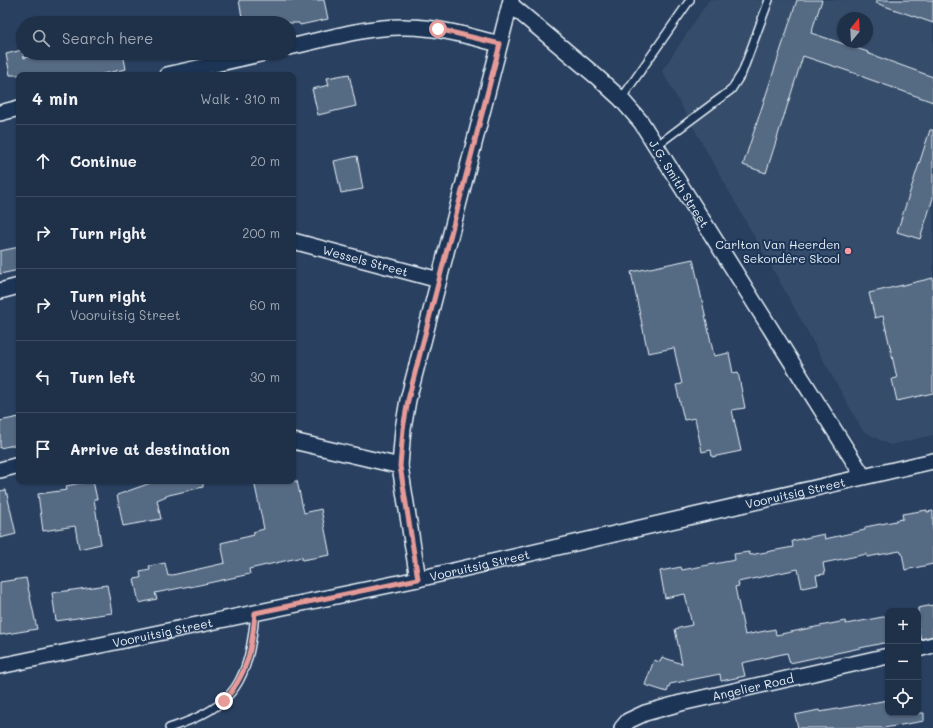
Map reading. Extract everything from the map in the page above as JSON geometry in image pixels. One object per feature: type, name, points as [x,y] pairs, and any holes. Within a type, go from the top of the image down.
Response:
[{"type":"street","name":"J.G. Smith Street","points":[[510,2],[597,77],[621,99],[641,122],[863,476]]},
{"type":"street","points":[[418,579],[400,466],[403,429],[408,400],[510,2]]},
{"type":"street","points":[[296,45],[370,29],[406,26],[438,29],[500,44]]},
{"type":"street","points":[[180,72],[233,60]]},
{"type":"street","points":[[0,112],[16,109]]},
{"type":"street","name":"Wessels Street","points":[[296,242],[439,280]]},
{"type":"street","points":[[0,291],[16,287]]},
{"type":"street","points":[[296,442],[400,466]]},
{"type":"street","name":"Vooruitsig Street","points":[[0,666],[418,579],[933,461]]},
{"type":"street","points":[[0,470],[16,466]]},
{"type":"street","points":[[921,648],[933,645]]},
{"type":"street","name":"Angelier Road","points":[[622,728],[628,721],[645,713],[885,657]]},
{"type":"lane","points":[[621,99],[690,0]]},
{"type":"lane","points":[[656,146],[732,90],[742,73],[769,0]]},
{"type":"lane","points":[[169,728],[205,714],[224,701],[235,689],[244,672],[249,654],[253,638],[255,613]]},
{"type":"shaded area","name":"Carlton Van Heerden Sekondêre Skool","points":[[709,0],[933,0],[933,435],[890,445],[863,431],[662,71]]},
{"type":"building","points":[[239,0],[324,0],[328,19],[300,25],[299,23],[296,23],[296,16],[242,16]]},
{"type":"building","points":[[797,0],[822,0],[811,33],[837,42],[837,48],[856,48],[933,77],[933,102],[803,56],[766,173],[743,165]]},
{"type":"building","points":[[876,0],[933,0],[933,23],[876,3]]},
{"type":"building","points":[[16,52],[16,60],[124,60],[126,69],[112,72],[16,72],[16,75],[10,75],[6,54]]},
{"type":"building","points":[[349,74],[356,106],[318,115],[312,89],[329,85],[327,78]]},
{"type":"building","points":[[930,130],[933,130],[933,198],[920,239],[897,232]]},
{"type":"building","points":[[357,156],[363,189],[341,193],[334,161]]},
{"type":"building","points":[[16,248],[16,271],[0,274],[0,251]]},
{"type":"building","points":[[693,259],[714,356],[729,353],[733,373],[738,372],[745,408],[732,410],[741,451],[712,457],[711,450],[702,452],[695,418],[684,420],[676,385],[682,384],[674,348],[648,353],[631,272]]},
{"type":"building","points":[[933,278],[933,393],[897,401],[892,379],[897,378],[883,316],[875,318],[869,293]]},
{"type":"building","points":[[16,418],[16,445],[0,448],[0,421]]},
{"type":"building","points":[[297,481],[304,513],[321,509],[330,555],[302,560],[302,557],[249,569],[250,574],[155,593],[157,599],[139,603],[134,579],[141,578],[140,572],[150,570],[149,566],[165,563],[168,576],[225,563],[221,543],[254,535],[253,532],[264,529],[255,484],[296,484]]},
{"type":"building","points":[[76,484],[94,484],[97,499],[94,499],[101,544],[79,549],[75,526],[43,531],[38,494],[67,490],[66,486]]},
{"type":"building","points":[[148,484],[203,484],[203,487],[169,495],[157,500],[161,519],[123,526],[117,495]]},
{"type":"building","points":[[6,490],[16,534],[0,538],[0,491]]},
{"type":"building","points":[[927,510],[927,512],[933,511],[933,564],[905,570],[902,553],[900,551],[867,557],[867,554],[823,563],[825,574],[816,575],[818,585],[802,588],[798,569],[738,582],[739,586],[735,587],[745,635],[775,629],[776,635],[845,621],[846,624],[885,617],[885,643],[790,663],[787,653],[742,663],[745,676],[721,681],[720,674],[670,684],[667,692],[645,685],[654,660],[660,662],[662,657],[682,664],[675,629],[692,625],[685,594],[665,598],[660,571],[681,567],[682,570],[735,560],[734,554],[749,552],[750,555],[793,547],[792,541],[824,534],[825,539],[865,530],[865,527],[903,519],[902,514]]},
{"type":"building","points":[[26,578],[37,629],[0,635],[0,582]]},
{"type":"building","points":[[107,585],[112,613],[56,621],[52,593]]},
{"type":"building","points":[[933,605],[933,636],[921,639],[921,608],[918,608]]},
{"type":"building","points":[[885,701],[885,716],[921,716],[921,713],[924,713],[924,721],[884,728],[798,728],[795,715],[819,710],[820,712]]},
{"type":"place","name":"Carlton Van Heerden Sekondêre Skool","points":[[848,251]]},
{"type":"route","points":[[224,701],[235,689],[244,672],[253,638],[255,613],[418,579],[400,466],[403,429],[408,400],[500,44],[438,29]]}]
